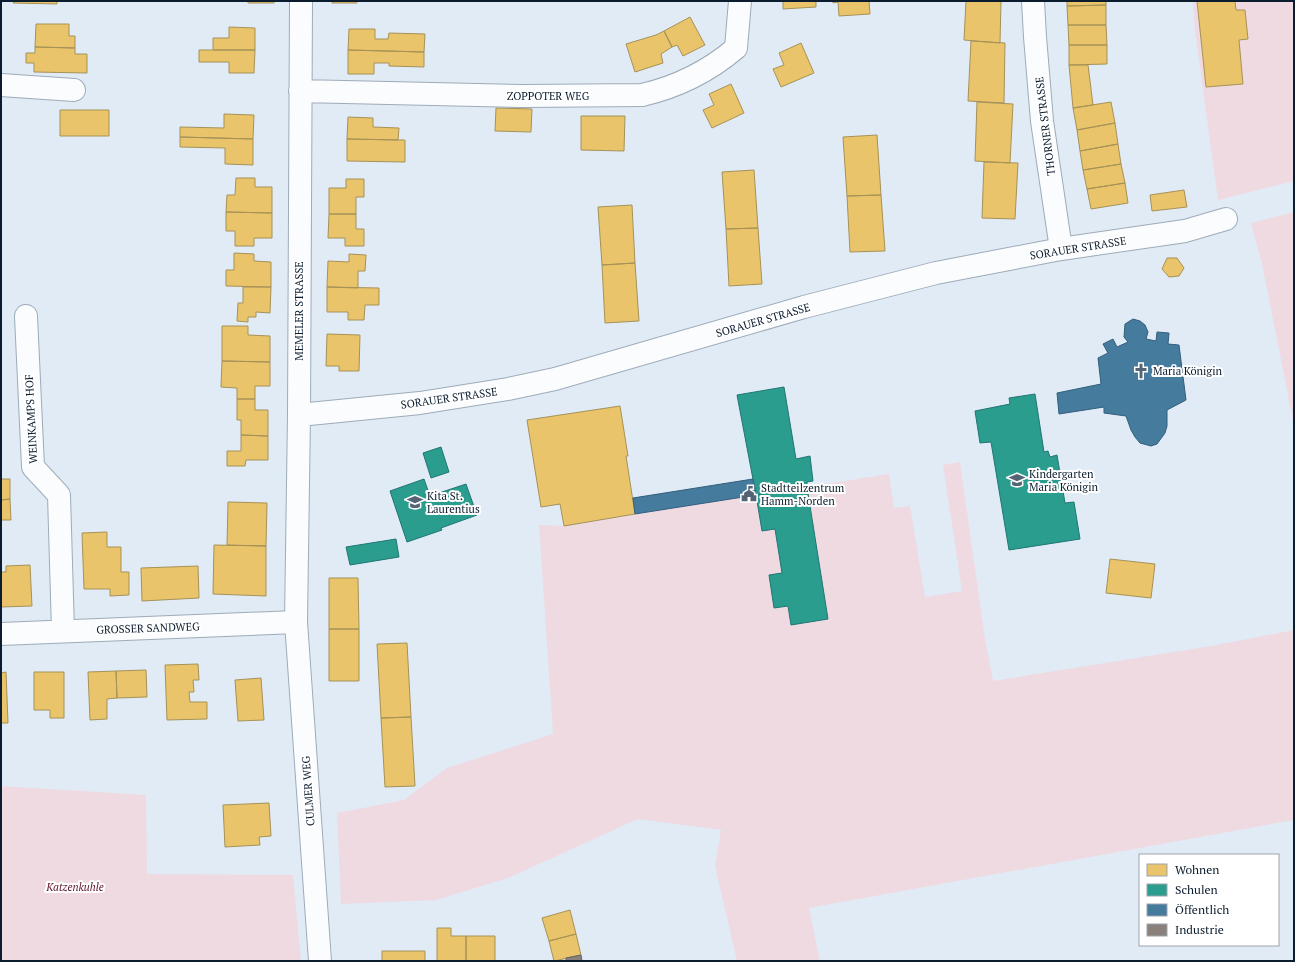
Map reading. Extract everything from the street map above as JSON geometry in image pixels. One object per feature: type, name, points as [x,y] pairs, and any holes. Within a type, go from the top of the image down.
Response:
[{"type":"street","name":"MEMELER STRASSE","points":[[296,622],[301,1]]},
{"type":"street","name":"ZOPPOTER WEG","points":[[300,92],[522,96],[642,95],[661,90],[692,78],[723,59],[736,48],[740,1]]},
{"type":"street","name":"THORNER STRASSE","points":[[1033,1],[1042,120],[1061,250]]},
{"type":"street","points":[[1,85],[74,90]]},
{"type":"street","name":"SORAUER STRASSE","points":[[298,415],[420,403],[555,380],[804,307],[936,273],[1061,250],[1185,230],[1226,218]]},
{"type":"street","name":"WEINKAMPS HOF","points":[[26,316],[33,467],[59,495],[63,631]]},
{"type":"street","name":"GROSSER SANDWEG","points":[[1,634],[296,622]]},
{"type":"street","name":"CULMER WEG","points":[[296,622],[320,961]]},
{"type":"green space","points":[[1193,1],[1294,1],[1294,181],[1218,200],[1195,31]]},
{"type":"green space","points":[[1294,212],[1294,426],[1262,264],[1251,223]]},
{"type":"green space","points":[[960,462],[985,639],[993,681],[1211,646],[1294,630],[1294,820],[809,908],[820,961],[737,961],[715,866],[721,830],[638,819],[508,878],[436,900],[341,904],[337,813],[404,800],[447,768],[553,734],[539,525],[564,526],[756,495],[775,529],[782,573],[769,575],[774,608],[788,606],[791,625],[828,619],[807,487],[889,474],[894,508],[910,506],[925,597],[962,591],[943,465]]},
{"type":"green space","name":"Katzenkuhle","points":[[1,786],[146,795],[147,874],[293,875],[301,961],[1,961]]},
{"type":"building: Wohnen","points":[[14,1],[57,1],[57,4],[13,3]]},
{"type":"building: Wohnen","points":[[248,1],[274,1],[274,3],[248,3]]},
{"type":"building: Wohnen","points":[[332,1],[357,1],[357,3],[332,3]]},
{"type":"building: Wohnen","points":[[783,1],[816,1],[816,7],[783,9]]},
{"type":"building: Wohnen","points":[[833,1],[869,1],[870,14],[839,16],[838,2],[833,3]]},
{"type":"building: Wohnen","points":[[966,1],[1001,1],[1000,43],[964,40]]},
{"type":"building: Wohnen","points":[[1067,1],[1106,1],[1106,5],[1067,6]]},
{"type":"building: Wohnen","points":[[1197,1],[1235,1],[1236,10],[1245,10],[1248,39],[1239,40],[1243,84],[1206,87]]},
{"type":"building: Wohnen","points":[[1106,5],[1106,25],[1068,25],[1067,6]]},
{"type":"building: Wohnen","points":[[690,17],[705,45],[683,56],[677,45],[672,47],[664,31]]},
{"type":"building: Wohnen","points":[[36,24],[69,24],[69,36],[75,36],[75,48],[35,47]]},
{"type":"building: Wohnen","points":[[1068,25],[1106,25],[1107,45],[1069,45]]},
{"type":"building: Wohnen","points":[[229,27],[255,28],[255,50],[213,50],[213,38],[229,38]]},
{"type":"building: Wohnen","points":[[349,29],[375,29],[375,39],[388,39],[389,33],[425,34],[424,52],[348,50]]},
{"type":"building: Wohnen","points":[[664,31],[672,47],[661,54],[663,63],[635,72],[626,44]]},
{"type":"building: Wohnen","points":[[971,41],[1005,43],[1004,103],[968,101]]},
{"type":"building: Wohnen","points":[[801,43],[814,73],[781,87],[773,69],[784,65],[779,53]]},
{"type":"building: Wohnen","points":[[1069,45],[1107,45],[1107,64],[1069,65]]},
{"type":"building: Wohnen","points":[[35,47],[75,48],[75,54],[87,54],[87,73],[34,72],[34,63],[26,63],[26,53],[35,53]]},
{"type":"building: Wohnen","points":[[199,50],[255,50],[254,73],[229,73],[229,62],[199,62]]},
{"type":"building: Wohnen","points":[[348,50],[424,52],[424,67],[389,66],[389,63],[374,63],[374,74],[348,74]]},
{"type":"building: Wohnen","points":[[1069,65],[1088,65],[1093,105],[1073,108]]},
{"type":"building: Wohnen","points":[[731,84],[744,113],[712,128],[703,110],[714,105],[709,94]]},
{"type":"building: Wohnen","points":[[977,102],[1013,104],[1010,163],[975,161]]},
{"type":"building: Wohnen","points":[[1111,102],[1115,123],[1077,130],[1073,108]]},
{"type":"building: Wohnen","points":[[496,108],[532,109],[531,132],[495,131]]},
{"type":"building: Wohnen","points":[[60,110],[109,110],[109,136],[60,136]]},
{"type":"building: Wohnen","points":[[224,114],[254,115],[253,139],[180,137],[180,127],[224,128]]},
{"type":"building: Wohnen","points":[[581,116],[625,116],[624,151],[581,150]]},
{"type":"building: Wohnen","points":[[348,117],[373,118],[373,127],[399,128],[398,140],[347,139]]},
{"type":"building: Wohnen","points":[[1115,123],[1118,144],[1080,151],[1077,130]]},
{"type":"building: Wohnen","points":[[877,135],[881,195],[847,196],[843,137]]},
{"type":"building: Wohnen","points":[[180,137],[253,139],[253,165],[225,164],[225,148],[180,147]]},
{"type":"building: Wohnen","points":[[347,139],[405,140],[405,162],[347,161]]},
{"type":"building: Wohnen","points":[[1118,144],[1121,164],[1083,170],[1080,151]]},
{"type":"building: Wohnen","points":[[984,162],[1018,163],[1015,219],[982,218]]},
{"type":"building: Wohnen","points":[[1121,164],[1125,183],[1087,189],[1083,170]]},
{"type":"building: Wohnen","points":[[754,170],[758,228],[726,229],[722,172]]},
{"type":"building: Wohnen","points":[[236,178],[255,178],[255,187],[272,187],[272,213],[226,212],[227,195],[235,195]]},
{"type":"building: Wohnen","points":[[346,179],[364,179],[364,197],[356,197],[356,214],[329,214],[329,188],[346,188]]},
{"type":"building: Wohnen","points":[[1125,183],[1128,203],[1091,209],[1087,189]]},
{"type":"building: Wohnen","points":[[1184,190],[1187,207],[1152,211],[1150,195]]},
{"type":"building: Wohnen","points":[[881,195],[885,251],[850,252],[847,196]]},
{"type":"building: Wohnen","points":[[632,205],[635,263],[602,265],[598,207]]},
{"type":"building: Wohnen","points":[[226,212],[272,213],[272,238],[254,238],[254,246],[235,246],[235,231],[226,231]]},
{"type":"building: Wohnen","points":[[329,214],[356,214],[356,229],[364,229],[364,246],[345,246],[345,238],[328,238]]},
{"type":"building: Wohnen","points":[[758,228],[762,284],[729,286],[726,229]]},
{"type":"building: Wohnen","points":[[234,253],[254,254],[254,261],[271,262],[271,287],[226,286],[226,270],[234,270]]},
{"type":"building: Wohnen","points":[[349,254],[366,255],[365,271],[358,271],[358,288],[327,287],[328,261],[349,262]]},
{"type":"building: Wohnen","points":[[1167,258],[1177,258],[1184,268],[1179,276],[1169,277],[1162,269]]},
{"type":"building: Wohnen","points":[[635,263],[639,321],[605,323],[602,265]]},
{"type":"building: Wohnen","points":[[243,287],[271,287],[270,313],[256,312],[256,317],[248,317],[248,322],[237,321],[238,303],[243,303]]},
{"type":"building: Wohnen","points":[[327,287],[379,288],[379,305],[365,305],[364,320],[348,320],[348,312],[327,312]]},
{"type":"building: Wohnen","points":[[222,326],[248,326],[248,335],[270,336],[270,362],[222,361]]},
{"type":"building: Wohnen","points":[[327,334],[360,335],[359,371],[339,371],[339,366],[326,366]]},
{"type":"building: Wohnen","points":[[222,361],[270,362],[270,386],[255,386],[255,399],[237,399],[237,388],[221,387]]},
{"type":"building: Wohnen","points":[[237,399],[255,399],[255,410],[268,410],[268,436],[241,435],[241,420],[237,420]]},
{"type":"building: Wohnen","points":[[620,406],[635,514],[564,526],[560,504],[541,507],[527,420]]},
{"type":"building: Wohnen","points":[[241,435],[268,436],[268,460],[246,460],[245,466],[227,466],[227,451],[241,451]]},
{"type":"building: Wohnen","points":[[1,479],[10,479],[10,499],[1,500]]},
{"type":"building: Wohnen","points":[[10,499],[11,520],[1,520],[1,500]]},
{"type":"building: Wohnen","points":[[228,502],[267,503],[266,546],[227,545]]},
{"type":"building: Wohnen","points":[[107,532],[107,547],[121,547],[121,572],[129,572],[129,595],[110,596],[110,589],[84,589],[82,533]]},
{"type":"building: Wohnen","points":[[214,545],[266,546],[266,596],[213,594]]},
{"type":"building: Wohnen","points":[[1110,559],[1155,564],[1151,598],[1106,593]]},
{"type":"building: Wohnen","points":[[30,565],[32,606],[1,607],[1,572],[6,572],[6,566]]},
{"type":"building: Wohnen","points":[[198,566],[199,598],[142,601],[141,568]]},
{"type":"building: Wohnen","points":[[329,578],[358,578],[359,629],[329,629]]},
{"type":"building: Wohnen","points":[[329,629],[359,629],[359,681],[329,681]]},
{"type":"building: Wohnen","points":[[407,643],[411,717],[381,718],[377,644]]},
{"type":"building: Wohnen","points":[[198,664],[199,680],[193,680],[194,692],[189,692],[190,702],[207,702],[207,719],[167,720],[165,665]]},
{"type":"building: Wohnen","points":[[146,670],[147,697],[117,698],[116,671]]},
{"type":"building: Wohnen","points":[[116,671],[117,698],[107,699],[107,719],[90,720],[88,672]]},
{"type":"building: Wohnen","points":[[6,672],[8,723],[1,723],[1,673]]},
{"type":"building: Wohnen","points":[[34,672],[64,672],[64,718],[50,718],[50,710],[34,710]]},
{"type":"building: Wohnen","points":[[261,678],[264,720],[238,721],[235,680]]},
{"type":"building: Wohnen","points":[[411,717],[415,786],[385,787],[381,718]]},
{"type":"building: Wohnen","points":[[269,803],[271,836],[259,837],[260,845],[225,847],[223,805]]},
{"type":"building: Wohnen","points":[[570,910],[576,934],[549,941],[542,918]]},
{"type":"building: Wohnen","points":[[437,928],[451,928],[451,936],[466,936],[466,961],[437,961]]},
{"type":"building: Wohnen","points":[[576,934],[581,955],[554,961],[549,941]]},
{"type":"building: Wohnen","points":[[466,936],[495,936],[495,961],[466,961]]},
{"type":"building: Wohnen","points":[[382,951],[425,951],[425,961],[382,961]]},
{"type":"building: Schulen","points":[[784,387],[796,459],[810,456],[813,481],[807,482],[807,487],[756,495],[737,395]]},
{"type":"building: Schulen","points":[[1035,394],[1044,452],[1048,451],[1050,457],[1057,455],[1065,503],[1074,502],[1080,539],[1009,550],[991,442],[980,443],[975,411],[1010,404],[1009,398]]},
{"type":"building: Schulen","points":[[441,447],[449,472],[431,478],[423,453]]},
{"type":"building: Schulen","points":[[424,479],[430,496],[466,484],[477,515],[441,528],[442,530],[407,542],[390,491]]},
{"type":"building: Schulen","points":[[807,487],[828,619],[791,625],[788,606],[774,608],[769,575],[782,573],[775,529],[762,531],[756,495]]},
{"type":"building: Schulen","points":[[396,539],[399,557],[350,565],[346,547]]},
{"type":"building: Öffentlich","name":"Maria Königin","points":[[1133,319],[1140,321],[1145,325],[1148,332],[1146,339],[1156,341],[1157,332],[1169,333],[1168,344],[1179,345],[1186,400],[1167,410],[1167,426],[1165,433],[1157,444],[1151,446],[1140,443],[1135,437],[1126,416],[1104,413],[1104,407],[1059,414],[1057,393],[1101,384],[1098,358],[1108,353],[1103,344],[1113,339],[1117,347],[1128,342],[1124,337],[1125,324]]},
{"type":"building: Öffentlich","points":[[753,479],[756,495],[635,514],[633,498]]},
{"type":"building: Industrie","points":[[581,955],[582,961],[566,961],[566,958]]},
{"type":"place","name":"Maria Königin","points":[[1141,371]]},
{"type":"place","name":"Kindergarten Maria Königin","points":[[1017,480]]},
{"type":"place","name":"Stadtteilzentrum Hamm-Norden","points":[[749,494]]},
{"type":"place","name":"Kita St. Laurentius","points":[[415,502]]}]
